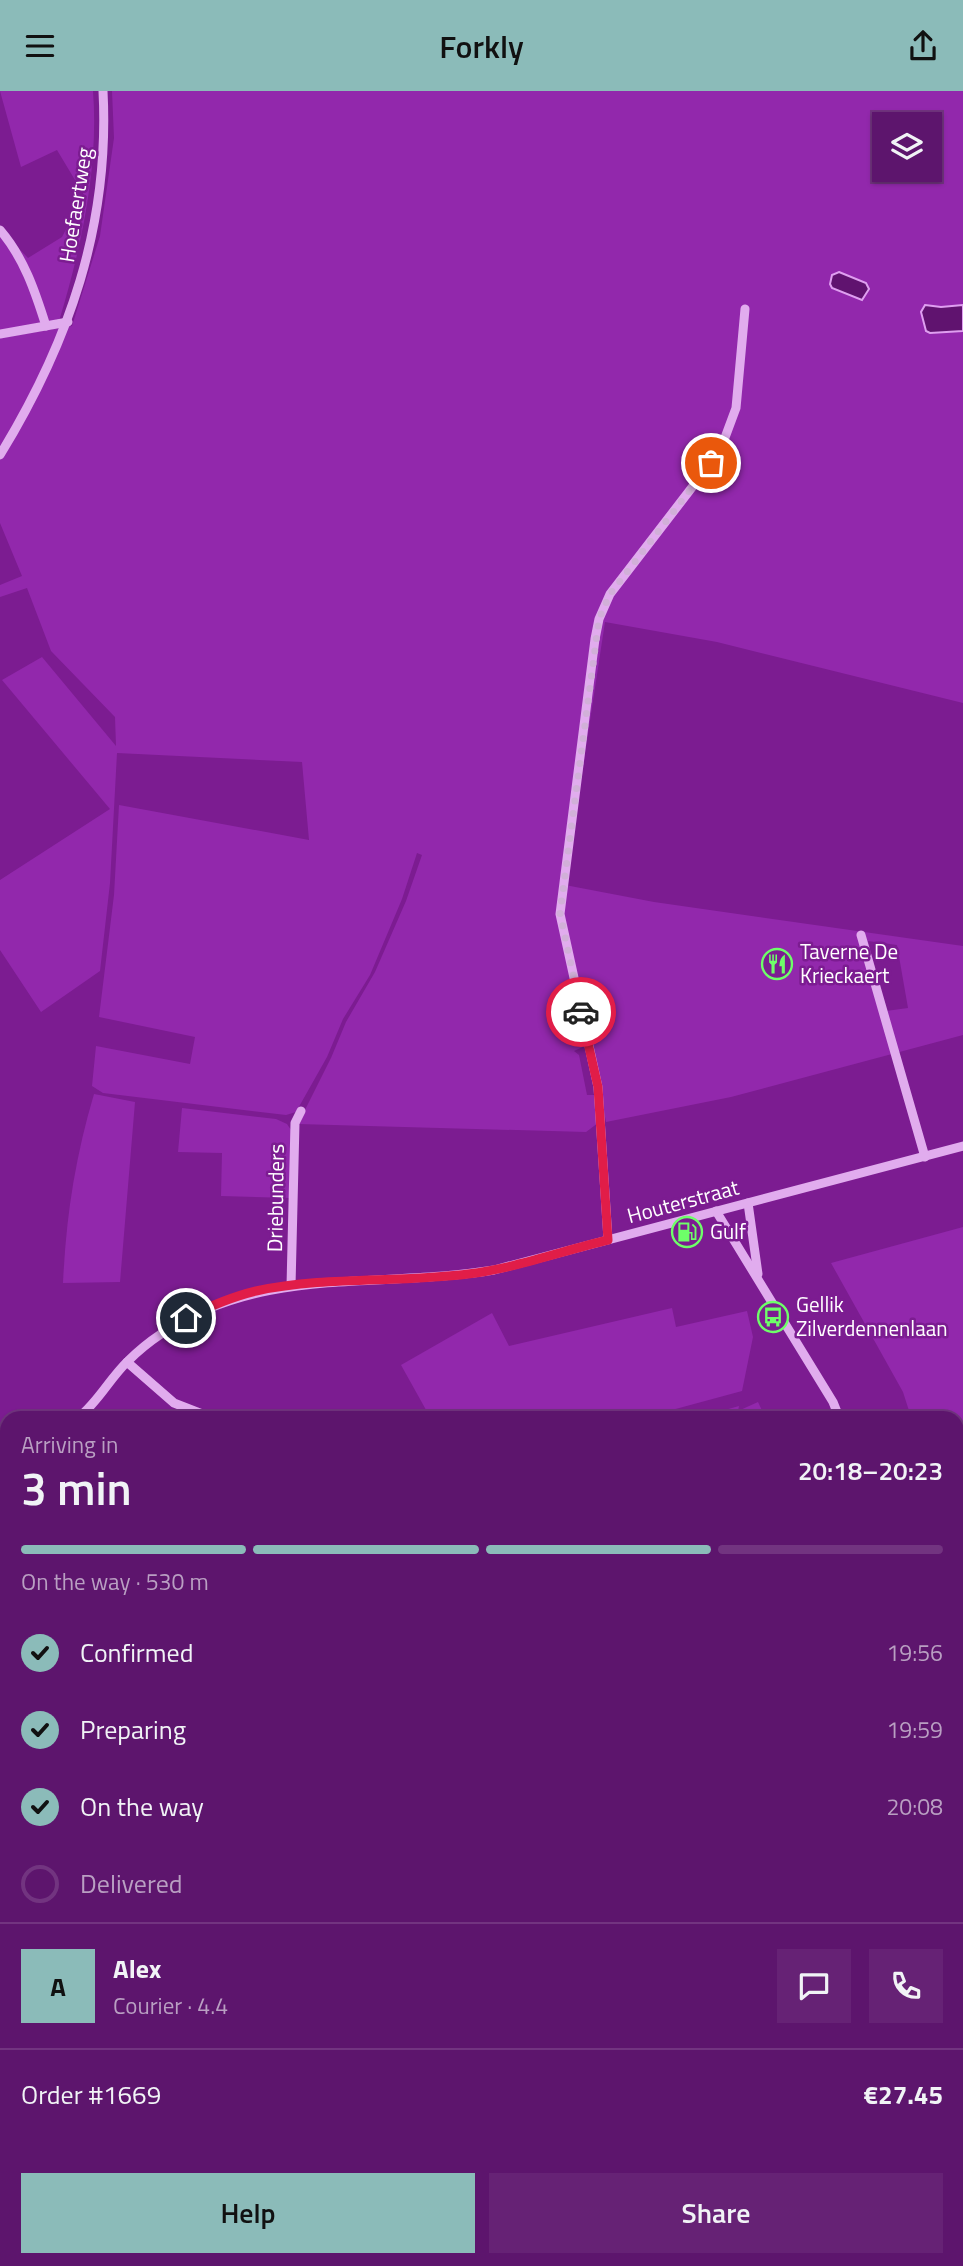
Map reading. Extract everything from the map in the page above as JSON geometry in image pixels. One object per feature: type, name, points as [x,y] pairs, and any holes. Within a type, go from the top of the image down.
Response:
[{"type":"street","name":"Hoefaertweg","points":[[0,456],[44,378],[68,322],[94,227],[105,133],[103,91]]},
{"type":"street","points":[[0,230],[22,261],[46,326]]},
{"type":"street","points":[[608,1240],[598,1087],[560,913],[595,639],[599,619],[610,594],[720,451],[736,408],[745,309]]},
{"type":"street","points":[[0,334],[68,322]]},
{"type":"street","points":[[861,935],[925,1157]]},
{"type":"street","name":"Driebunders","points":[[291,1286],[295,1123],[301,1111]]},
{"type":"street","name":"Houterstraat","points":[[84,1411],[127,1362],[159,1335],[186,1318],[222,1301],[291,1286],[494,1270],[963,1146]]},
{"type":"street","points":[[748,1203],[759,1279]]},
{"type":"street","points":[[716,1211],[837,1411]]},
{"type":"street","points":[[127,1362],[174,1403],[195,1411]]},
{"type":"shaded area","points":[[0,91],[93,91],[94,120],[91,178],[81,237],[59,321],[0,332],[0,229],[28,258],[62,237],[84,195],[57,150],[21,167]]},
{"type":"shaded area","points":[[112,91],[963,91],[963,305],[925,305],[930,333],[963,331],[963,703],[717,642],[605,622],[565,885],[654,902],[963,946],[963,1035],[731,1097],[606,1122],[591,1043],[574,1051],[579,1055],[587,1095],[595,1095],[598,1123],[586,1132],[298,1124],[346,1022],[375,972],[406,901],[422,855],[417,853],[402,899],[370,975],[343,1019],[327,1057],[296,1112],[286,1115],[103,1093],[92,1086],[96,1046],[190,1064],[195,1037],[99,1017],[114,895],[119,805],[309,840],[302,762],[117,753],[110,883],[100,971],[41,1012],[0,950],[0,880],[110,809],[2,680],[42,657],[116,746],[115,717],[51,651],[27,588],[0,597],[0,585],[22,576],[0,523],[0,338],[72,326],[100,236],[114,138]],"holes":[[[868,941],[897,945],[908,1008],[886,1011]]]},
{"type":"shaded area","points":[[839,272],[866,283],[869,289],[862,300],[832,288],[832,275]]},
{"type":"shaded area","points":[[925,305],[963,305],[963,331],[926,331],[921,312]]},
{"type":"shaded area","points":[[94,1094],[135,1102],[120,1282],[63,1283],[72,1188]]},
{"type":"shaded area","points":[[182,1108],[276,1119],[287,1124],[291,1130],[290,1198],[221,1196],[222,1153],[178,1152]]},
{"type":"shaded area","points":[[963,1227],[963,1411],[909,1411],[903,1392],[831,1263]]},
{"type":"shaded area","points":[[672,1308],[676,1327],[747,1311],[753,1337],[742,1391],[668,1411],[427,1411],[401,1365],[492,1313],[509,1346]]},
{"type":"shaded area","points":[[758,1402],[762,1411],[738,1411]]},
{"type":"shaded area","points":[[739,1406],[738,1411],[721,1411]]},
{"type":"way so far","points":[[581,1012],[560,913],[561,891],[599,619],[610,594],[711,463]]},
{"type":"place","name":"Taverne De Krieckaert","points":[[777,964]]},
{"type":"place","name":"Gulf","points":[[687,1232]]},
{"type":"place","name":"Gellik Zilverdennenlaan","points":[[773,1317]]},
{"type":"route","points":[[186,1318],[222,1301],[256,1291],[291,1286],[468,1274],[494,1270],[608,1240],[598,1087],[581,1012]]}]
